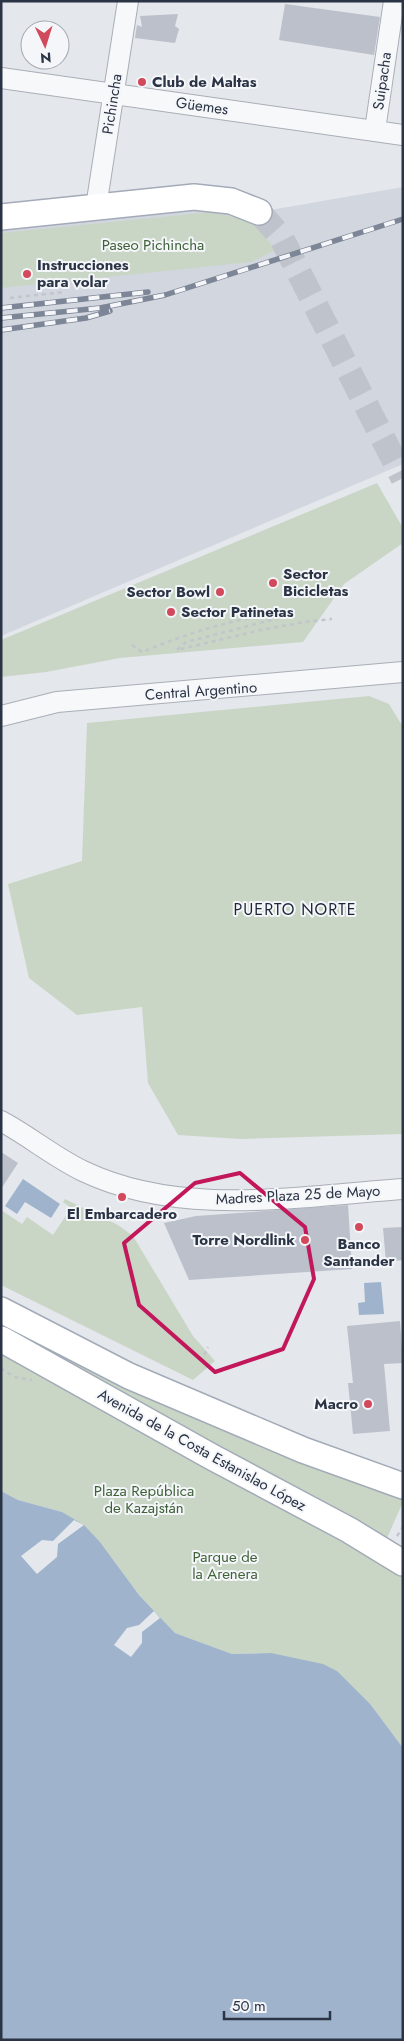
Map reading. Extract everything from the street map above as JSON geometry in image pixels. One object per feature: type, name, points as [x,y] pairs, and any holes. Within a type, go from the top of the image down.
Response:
[{"type":"main road","points":[[1,217],[194,197],[231,201],[259,212]]},
{"type":"main road","name":"Avenida de la Costa Estanislao López","points":[[1,1310],[129,1376],[303,1450],[403,1486]]},
{"type":"main road","name":"Avenida de la Costa Estanislao López","points":[[1,1339],[195,1447],[349,1530],[398,1553]]},
{"type":"street","name":"Pichincha","points":[[96,206],[128,1]]},
{"type":"street","name":"Suipacha","points":[[375,130],[394,1]]},
{"type":"street","name":"Güemes","points":[[1,78],[403,135]]},
{"type":"street","name":"Central Argentino","points":[[1,716],[57,702],[403,672]]},
{"type":"street","name":"Madres Plaza 25 de Mayo","points":[[1,1121],[83,1171],[126,1186],[166,1195],[230,1200],[403,1189]]},
{"type":"path","points":[[10,298],[64,292]]},
{"type":"path","points":[[132,645],[142,652],[188,633],[258,616],[284,613],[283,617],[186,642],[177,650],[261,630],[332,619]]},
{"type":"path","points":[[204,1355],[208,1347]]},
{"type":"path","points":[[398,1553],[403,1527]]},
{"type":"highlighted area","points":[[240,1173],[305,1227],[314,1279],[283,1349],[215,1372],[139,1305],[124,1243],[195,1183]]},
{"type":"shaded area","points":[[403,187],[403,464],[1,636],[1,217],[194,197],[259,212]]},
{"type":"green space","name":"Paseo Pichincha","points":[[212,212],[251,221],[276,250],[251,262],[1,288],[1,233]]},
{"type":"green space","points":[[377,483],[403,528],[403,543],[344,584],[303,642],[120,658],[46,672],[1,677],[1,640]]},
{"type":"green space","points":[[369,696],[389,704],[403,727],[403,1134],[241,1139],[178,1135],[148,1083],[142,1007],[77,1015],[29,978],[8,884],[82,861],[87,723]]},
{"type":"green space","points":[[65,1199],[118,1225],[133,1236],[193,1336],[215,1361],[193,1380],[1,1285],[1,1210],[22,1224],[27,1217],[53,1235],[71,1208],[63,1202]]},
{"type":"green space","name":"Parque de la Arenera","points":[[1,1350],[369,1552],[403,1577],[403,1748],[371,1705],[271,1653],[232,1654],[175,1633],[139,1595],[100,1542],[62,1512],[18,1500],[1,1491]]},
{"type":"green space","points":[[55,1350],[403,1495],[403,1502],[387,1538],[52,1355]]},
{"type":"water","points":[[23,1179],[60,1204],[51,1218],[25,1202],[17,1214],[5,1206]]},
{"type":"water","points":[[381,1282],[384,1314],[359,1315],[358,1303],[365,1302],[364,1283]]},
{"type":"water","points":[[1,1491],[18,1500],[62,1512],[84,1525],[100,1542],[139,1595],[175,1633],[232,1654],[271,1653],[323,1664],[337,1671],[371,1705],[403,1748],[403,2040],[1,2040]]},
{"type":"pier","points":[[74,1520],[84,1525],[58,1544],[57,1557],[37,1574],[21,1556],[42,1540],[53,1541]]},
{"type":"pier","points":[[154,1611],[160,1618],[142,1632],[142,1643],[131,1657],[114,1645],[127,1628],[139,1625]]},
{"type":"building","points":[[285,4],[380,17],[374,55],[279,40]]},
{"type":"building","points":[[178,14],[175,26],[179,29],[175,43],[135,38],[137,25],[142,27],[140,16]]},
{"type":"building","points":[[1,1152],[18,1163],[1,1189]]},
{"type":"building","points":[[348,1205],[352,1269],[189,1280],[164,1223],[196,1216]]},
{"type":"building","points":[[403,1227],[403,1260],[386,1262],[383,1228]]},
{"type":"building","points":[[400,1321],[403,1363],[384,1364],[390,1431],[353,1434],[348,1383],[353,1383],[347,1326]]},
{"type":"tunnel","points":[[259,212],[281,237],[403,478]]},
{"type":"railway","points":[[1,318],[100,308],[165,295],[403,219]]},
{"type":"railway","points":[[1,308],[148,292]]},
{"type":"railway","points":[[1,330],[86,318],[110,311]]},
{"type":"place","name":"Club de Maltas","points":[[142,82]]},
{"type":"place","name":"Instrucciones para volar","points":[[27,274]]},
{"type":"place","name":"Sector Bicicletas","points":[[273,583]]},
{"type":"place","name":"Sector Bowl","points":[[220,592]]},
{"type":"place","name":"Sector Patinetas","points":[[171,612]]},
{"type":"place","name":"El Embarcadero","points":[[122,1197]]},
{"type":"place","name":"Banco Santander","points":[[359,1227]]},
{"type":"place","name":"Torre Nordlink","points":[[305,1240]]},
{"type":"place","name":"Macro","points":[[368,1404]]},
{"type":"district","name":"PUERTO NORTE","points":[[295,909]]},
{"type":"park label","name":"Plaza República de Kazajstán","points":[[144,1500]]}]
